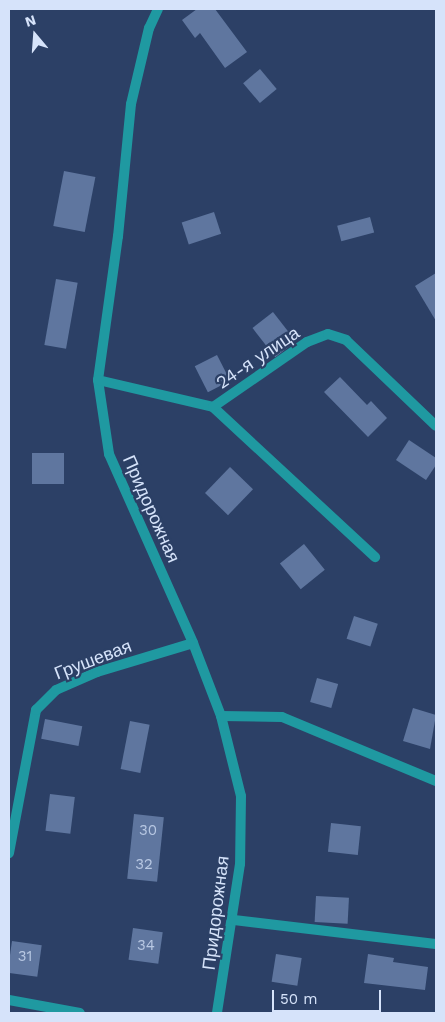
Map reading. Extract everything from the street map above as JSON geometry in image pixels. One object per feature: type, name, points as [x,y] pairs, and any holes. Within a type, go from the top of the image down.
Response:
[{"type":"street","name":"Придорожная","points":[[158,9],[149,28],[131,104],[118,236],[98,380],[109,454],[193,643],[221,716],[241,796],[240,864],[234,920],[217,1013]]},
{"type":"street","name":"24-я улица","points":[[213,407],[307,342],[328,334],[346,340],[436,426]]},
{"type":"street","points":[[98,380],[213,407],[375,557]]},
{"type":"street","name":"Грушевая","points":[[9,854],[36,710],[56,690],[88,676],[193,643]]},
{"type":"street","points":[[221,716],[282,717],[436,781]]},
{"type":"street","points":[[234,920],[436,944]]},
{"type":"street","points":[[9,1000],[80,1013]]},
{"type":"building","points":[[197,9],[215,9],[247,52],[225,68],[200,33],[195,38],[182,20]]},
{"type":"building","points":[[260,69],[277,89],[260,103],[243,83]]},
{"type":"building","points":[[64,171],[95,177],[85,232],[53,226]]},
{"type":"building","points":[[214,212],[221,234],[189,244],[182,223]]},
{"type":"building","points":[[370,217],[374,232],[341,241],[337,226]]},
{"type":"building","points":[[436,273],[436,321],[415,286]]},
{"type":"building","points":[[56,279],[78,283],[66,349],[44,345]]},
{"type":"building","points":[[273,312],[296,341],[275,357],[253,328]]},
{"type":"building","points":[[217,355],[230,381],[208,392],[195,366]]},
{"type":"building","points":[[340,377],[367,405],[371,401],[387,418],[368,437],[324,392]]},
{"type":"building","points":[[409,440],[436,458],[436,465],[426,480],[396,460]]},
{"type":"building","points":[[32,453],[64,453],[64,484],[32,484]]},
{"type":"building","points":[[230,467],[253,489],[228,515],[205,493]]},
{"type":"building","points":[[304,544],[325,570],[301,589],[280,564]]},
{"type":"building","points":[[354,616],[378,624],[370,647],[347,639]]},
{"type":"building","points":[[317,678],[338,684],[331,708],[310,702]]},
{"type":"building","points":[[413,708],[436,715],[430,749],[403,741]]},
{"type":"building","points":[[45,719],[82,726],[78,746],[41,739]]},
{"type":"building","points":[[130,721],[150,725],[140,773],[121,769]]},
{"type":"building","points":[[50,794],[75,797],[70,834],[45,831]]},
{"type":"building","points":[[134,814],[164,817],[157,882],[127,879]]},
{"type":"building","points":[[331,823],[361,826],[358,855],[328,852]]},
{"type":"building","points":[[316,896],[349,898],[348,924],[315,922]]},
{"type":"building","points":[[133,928],[163,932],[158,964],[129,960]]},
{"type":"building","points":[[12,941],[42,945],[37,977],[9,973]]},
{"type":"building","points":[[276,954],[302,958],[297,986],[272,982]]},
{"type":"building","points":[[368,954],[394,958],[393,962],[428,967],[425,990],[364,983]]}]
